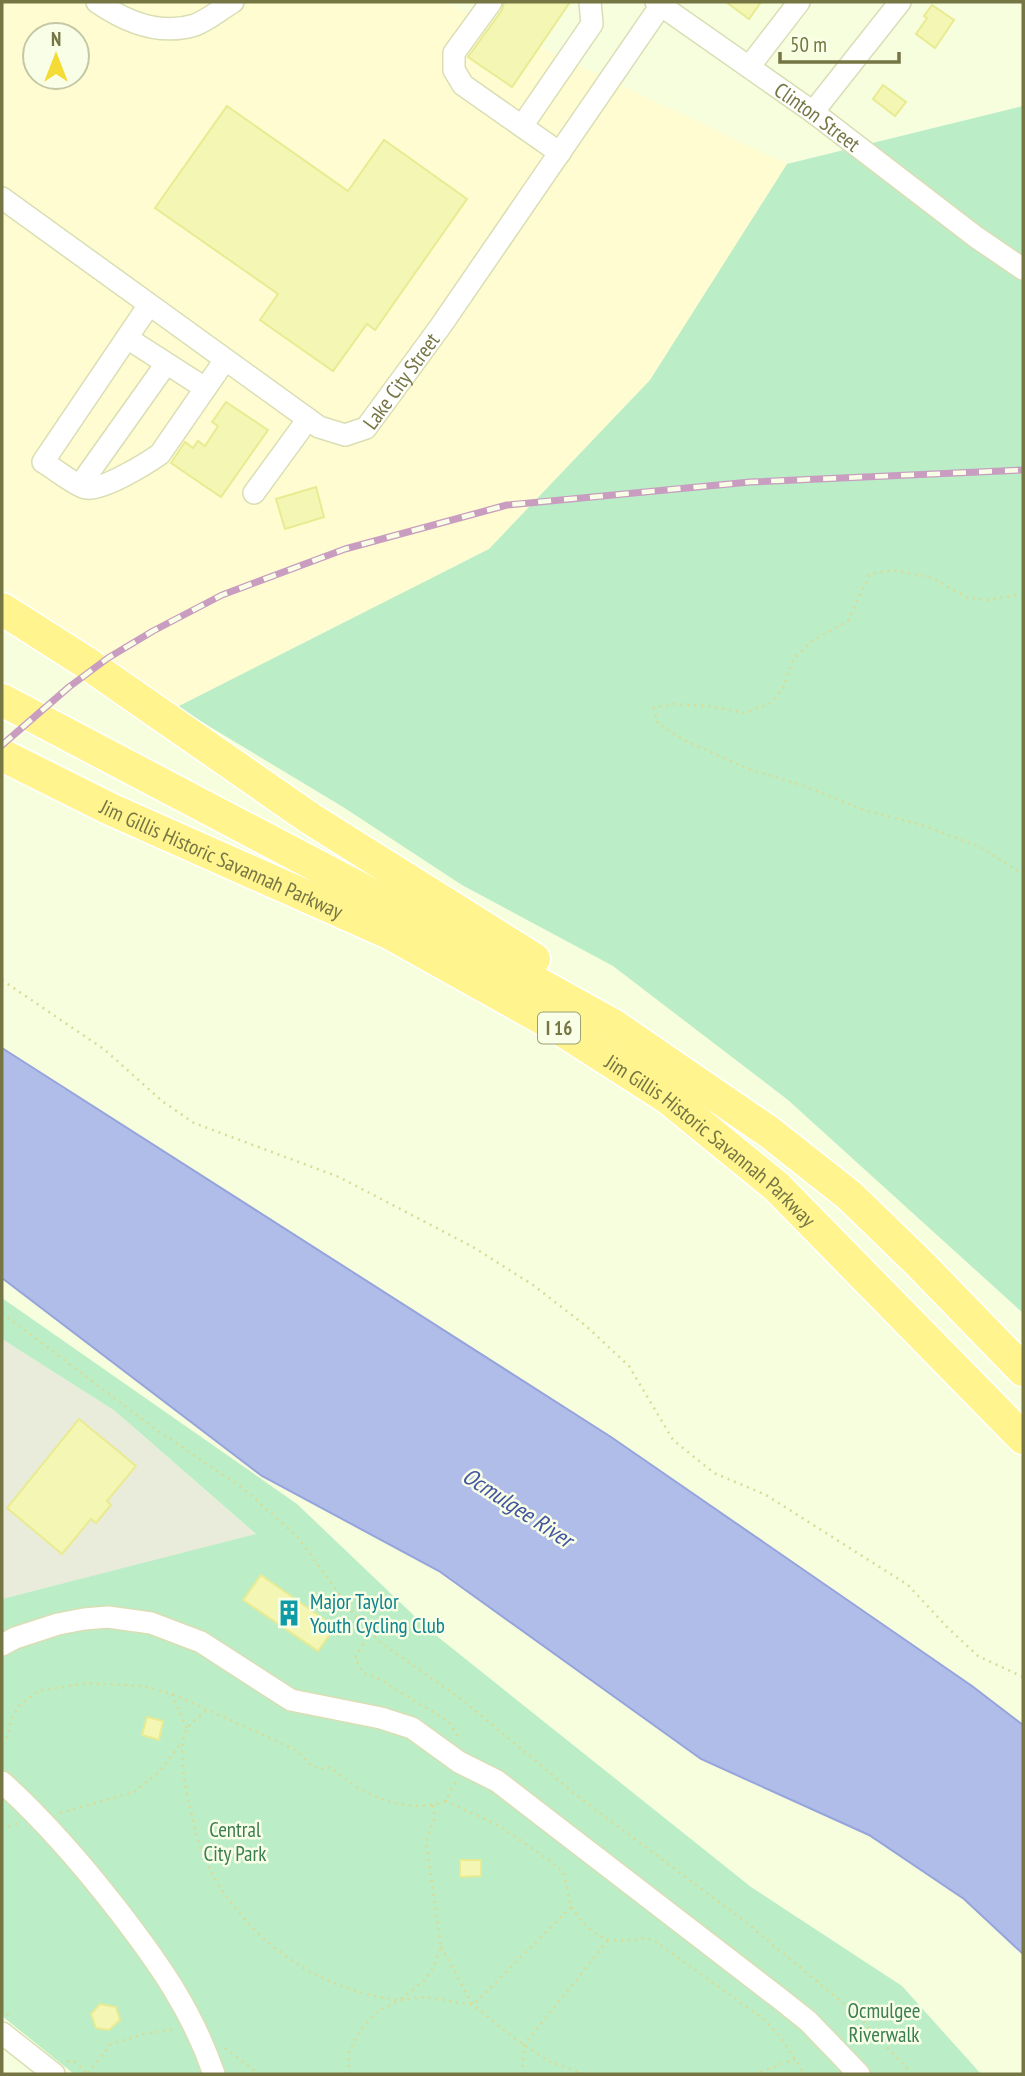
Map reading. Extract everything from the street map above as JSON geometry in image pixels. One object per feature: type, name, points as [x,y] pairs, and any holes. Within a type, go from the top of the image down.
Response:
[{"type":"highway","points":[[2,609],[85,662],[311,819],[537,960],[613,1025]]},
{"type":"highway","name":"Jim Gillis Historic Savannah Parkway","points":[[2,700],[483,953],[613,1025],[769,1132],[850,1196],[1023,1370]]},
{"type":"highway","name":"Jim Gillis Historic Savannah Parkway","points":[[2,755],[110,809],[391,934],[554,1025],[668,1098],[777,1187],[1023,1438]]},
{"type":"highway","points":[[2,775],[110,809]]},
{"type":"street","points":[[97,2],[141,26],[176,29],[198,24],[233,2]]},
{"type":"street","points":[[491,2],[454,53],[454,70],[463,85],[559,153]]},
{"type":"street","points":[[522,126],[592,24],[590,2]]},
{"type":"street","points":[[749,67],[799,2]]},
{"type":"street","points":[[813,112],[900,2]]},
{"type":"street","name":"Clinton Street","points":[[658,3],[813,112],[976,237],[1023,269]]},
{"type":"street","name":"Lake City Street","points":[[2,198],[319,427],[345,435],[366,428],[440,327],[658,3]]},
{"type":"street","points":[[149,305],[43,462],[84,488],[96,488],[145,464],[160,454],[225,360]]},
{"type":"street","points":[[127,338],[205,388]]},
{"type":"street","points":[[80,485],[166,364]]},
{"type":"street","points":[[254,493],[308,419]]},
{"type":"street","points":[[2,1644],[58,1624],[83,1619],[108,1617],[151,1623],[201,1642],[290,1700],[381,1718],[412,1728],[459,1762],[497,1781],[758,1981],[808,2021],[859,2074]]},
{"type":"street","points":[[2,1782],[89,1873],[161,1966],[196,2026],[215,2074]]},
{"type":"street","points":[[2,2033],[54,2074]]},
{"type":"path","points":[[1023,594],[988,600],[966,597],[932,578],[893,570],[870,574],[848,621],[812,641],[793,660],[783,688],[771,703],[745,713],[696,705],[674,704],[654,708],[658,724],[714,754],[864,810],[922,825],[978,846],[1023,874]]},
{"type":"path","points":[[2,980],[105,1050],[162,1101],[194,1123],[340,1177],[473,1247],[533,1285],[586,1326],[629,1366],[673,1440],[704,1465],[714,1473],[766,1495],[908,1585],[947,1628],[978,1656],[1023,1677]]},
{"type":"path","points":[[2,1313],[154,1428],[241,1487],[298,1536],[352,1613],[380,1642],[465,1702],[580,1798],[743,1920],[856,2014],[912,2074]]},
{"type":"path","points":[[371,1633],[355,1658],[362,1672],[377,1678],[448,1721],[461,1741],[456,1780],[445,1801]]},
{"type":"path","points":[[2,1744],[8,1735],[11,1719],[20,1705],[38,1691],[88,1683],[143,1686],[172,1694],[267,1736],[297,1751],[312,1766],[320,1769],[331,1768],[343,1779],[369,1794],[394,1802],[417,1805],[445,1801],[498,1825],[564,1873],[571,1907],[580,1922],[593,1932],[608,1940],[647,1938],[656,1942],[765,2020],[782,2039],[804,2074]]},
{"type":"path","points":[[172,1694],[187,1729]]},
{"type":"path","points":[[39,1818],[78,1810],[134,1792],[159,1772],[182,1742],[187,1729],[206,1711]]},
{"type":"path","points":[[182,1742],[185,1784],[206,1863],[229,1899],[258,1933],[283,1956],[315,1975],[376,1997],[400,2000],[426,1997],[473,2005]]},
{"type":"path","points":[[433,1804],[435,1817],[426,1841],[440,1947],[473,2005],[548,2061],[584,2074]]},
{"type":"path","points":[[473,2005],[571,1907]]},
{"type":"path","points":[[522,2074],[524,2045],[608,1940]]},
{"type":"path","points":[[349,2074],[349,2051],[362,2028],[378,2011],[400,2000],[425,1980],[433,1968],[440,1947]]},
{"type":"path","points":[[88,2073],[111,2044],[144,2034],[196,2026],[259,2074]]},
{"type":"path","points":[[754,2074],[795,2059]]},
{"type":"shaded area","points":[[2,2],[445,2],[787,164],[650,380],[489,549],[177,707],[2,587]]},
{"type":"shaded area","points":[[2,1339],[115,1411],[257,1535],[2,1599]]},
{"type":"green space","points":[[1023,106],[1023,1313],[788,1100],[613,966],[462,885],[343,807],[177,707],[489,549],[650,380],[787,164]]},
{"type":"green space","name":"Central City Park","points":[[2,1298],[297,1504],[428,1629],[751,1887],[902,1986],[981,2074],[74,2074],[2,2016],[2,1599],[256,1534],[115,1411],[2,1339]]},
{"type":"water","name":"Ocmulgee River","points":[[2,1048],[611,1437],[972,1686],[1023,1725],[1023,1954],[964,1899],[869,1835],[701,1759],[439,1571],[262,1476],[2,1278]]},
{"type":"building","points":[[504,2],[570,2],[512,87],[468,57],[502,10]]},
{"type":"building","points":[[726,2],[761,2],[749,19]]},
{"type":"building","points":[[932,5],[954,20],[935,48],[916,34]]},
{"type":"building","points":[[883,85],[906,102],[895,116],[873,99]]},
{"type":"building","points":[[227,106],[348,191],[384,140],[467,199],[375,330],[367,324],[333,371],[260,320],[278,294],[155,208]]},
{"type":"building","points":[[226,402],[268,430],[221,497],[171,463],[185,442],[193,448],[198,441],[205,446],[218,426],[212,422]]},
{"type":"building","points":[[316,487],[324,517],[285,529],[276,499]]},
{"type":"building","points":[[79,1419],[136,1466],[107,1501],[111,1505],[96,1523],[91,1519],[62,1554],[7,1508]]},
{"type":"building","name":"Major Taylor Youth Cycling Club","points":[[261,1575],[335,1627],[318,1651],[243,1600]]},
{"type":"building","points":[[147,1717],[163,1721],[159,1740],[142,1735]]},
{"type":"building","points":[[460,1860],[481,1860],[481,1876],[460,1877]]},
{"type":"building","points":[[100,2004],[116,2007],[120,2020],[109,2030],[96,2028],[91,2014]]},
{"type":"railway","points":[[2,745],[69,687],[108,658],[222,595],[345,549],[507,505],[750,482],[1023,470]]},
{"type":"place","name":"Major Taylor Youth Cycling Club","points":[[289,1613]]},
{"type":"park label","name":"Ocmulgee Riverwalk","points":[[884,2022]]}]
